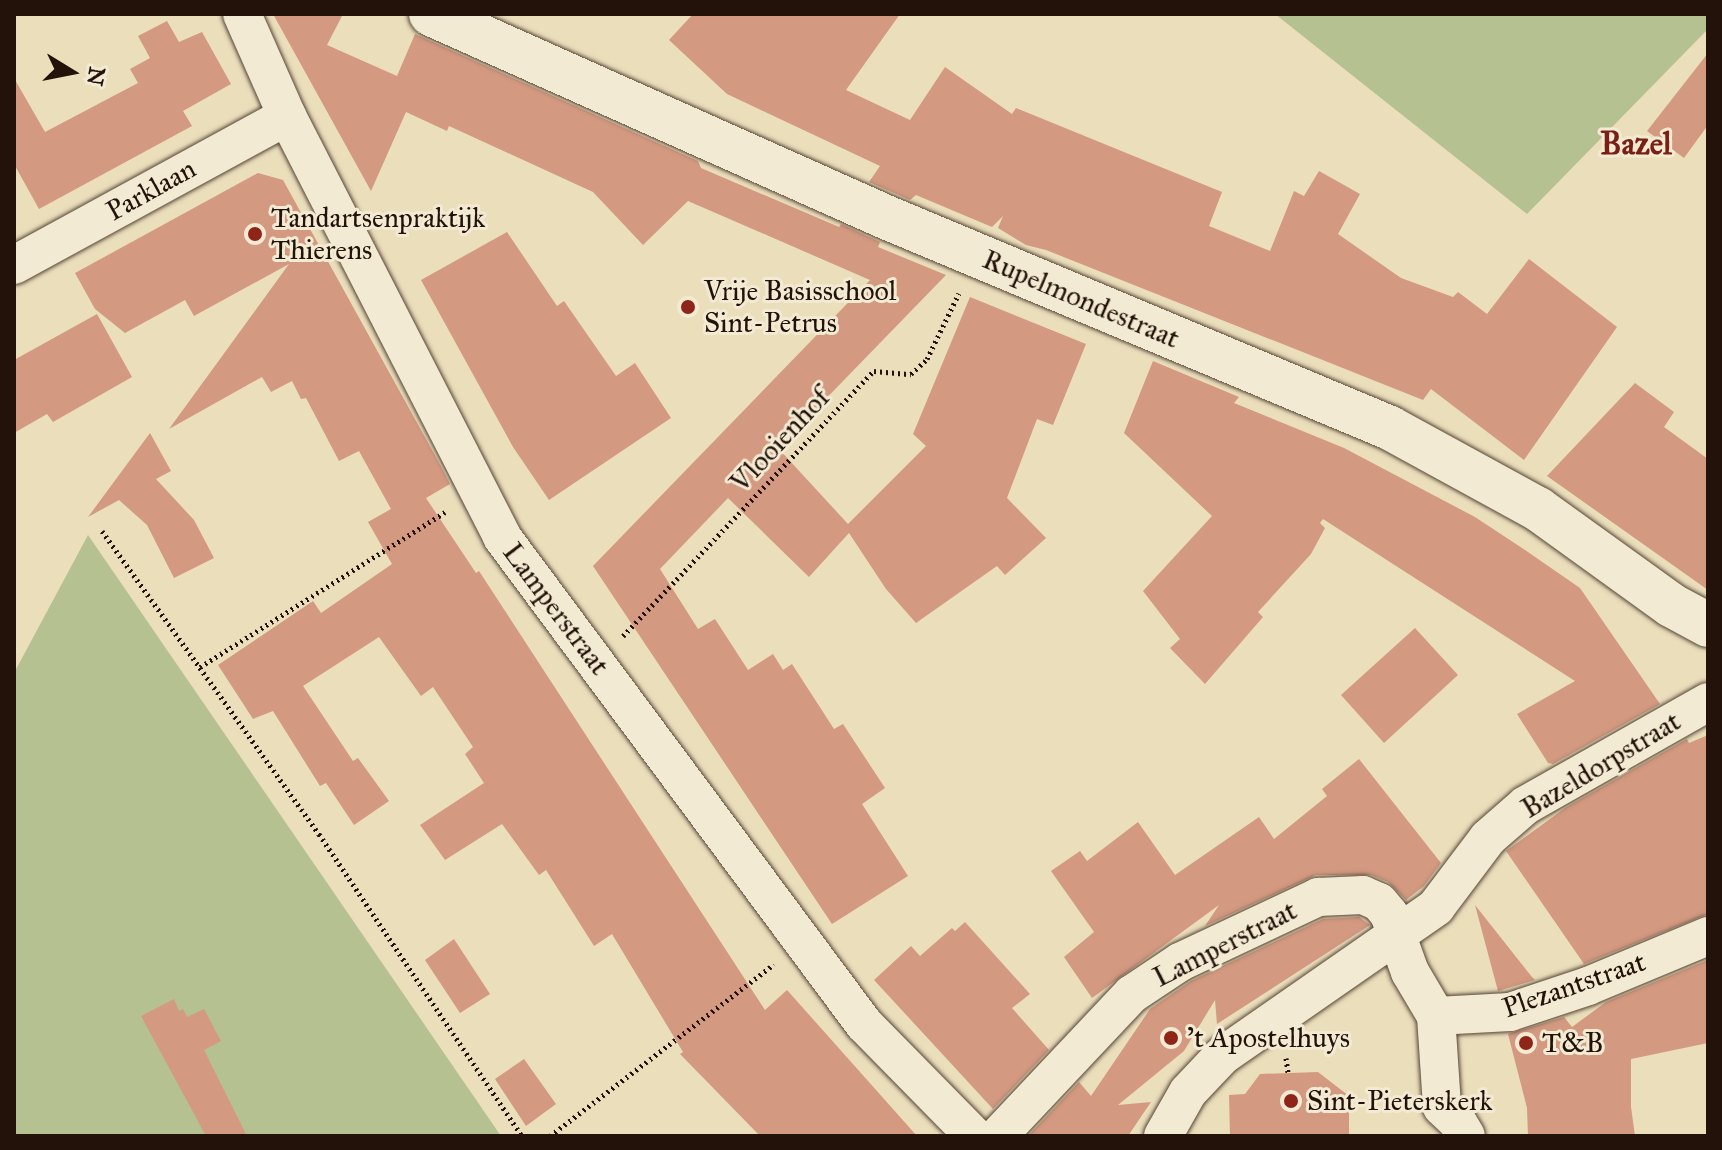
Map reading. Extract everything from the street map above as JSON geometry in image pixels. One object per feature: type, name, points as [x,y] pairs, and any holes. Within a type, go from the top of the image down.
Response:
[{"type":"main road","name":"Rupelmondestraat","points":[[431,14],[978,256],[1390,428],[1538,509],[1671,605],[1708,625]]},
{"type":"street","name":"Lamperstraat","points":[[242,14],[287,116],[476,492],[502,537],[864,1024],[974,1136]]},
{"type":"street","name":"Parklaan","points":[[14,265],[287,116]]},
{"type":"street","name":"Bazeldorpstraat","points":[[1163,1136],[1188,1092],[1222,1056],[1436,907],[1488,838],[1526,805],[1708,702]]},
{"type":"street","name":"Lamperstraat","points":[[998,1136],[1132,994],[1180,962],[1251,925],[1318,897],[1363,895],[1379,902],[1399,935],[1410,972],[1436,1016]]},
{"type":"street","name":"Plezantstraat","points":[[1436,1016],[1510,1012],[1588,986],[1708,936]]},
{"type":"street","points":[[1436,1016],[1442,1107],[1457,1121],[1466,1136]]},
{"type":"path","name":"Vlooienhof","points":[[596,664],[874,371],[911,374],[927,359],[978,256]]},
{"type":"path","points":[[200,667],[476,492]]},
{"type":"path","points":[[102,531],[319,834],[522,1136]]},
{"type":"path","points":[[550,1136],[803,942]]},
{"type":"green space","points":[[1275,14],[1708,14],[1708,29],[1527,214]]},
{"type":"green space","points":[[88,535],[501,1136],[14,1136],[14,673]]},
{"type":"building","points":[[273,14],[343,14],[327,45],[397,76],[415,34],[698,161],[701,168],[839,227],[841,224],[880,242],[878,247],[946,275],[778,448],[848,524],[926,446],[913,434],[970,297],[1086,344],[1053,425],[1037,419],[1007,498],[1046,538],[1005,575],[997,566],[916,623],[886,589],[849,533],[809,577],[728,498],[660,569],[698,629],[715,619],[748,670],[773,654],[783,670],[792,664],[834,729],[843,724],[885,788],[862,804],[908,876],[832,924],[593,566],[870,280],[688,201],[643,245],[593,192],[449,126],[447,131],[406,112],[371,191]]},
{"type":"building","points":[[693,14],[900,14],[846,90],[910,120],[945,67],[1012,114],[1016,108],[1222,192],[1209,226],[1270,251],[1294,191],[1304,196],[1319,171],[1360,194],[1338,234],[1401,278],[1453,297],[1458,292],[1487,314],[1529,259],[1617,327],[1524,460],[1431,389],[1423,400],[1046,250],[1026,245],[998,228],[1003,216],[992,227],[916,195],[910,200],[869,182],[880,166],[727,94],[669,40]]},
{"type":"building","points":[[167,21],[179,42],[202,32],[231,84],[183,111],[192,126],[39,209],[14,164],[14,78],[45,132],[138,83],[130,69],[150,58],[138,36]]},
{"type":"building","points":[[1708,53],[1708,125],[1684,158],[1647,131]]},
{"type":"building","points":[[258,173],[283,180],[442,468],[450,484],[426,498],[476,573],[479,571],[765,1010],[787,990],[917,1136],[760,1136],[680,1054],[683,1052],[612,934],[594,946],[546,870],[539,875],[502,824],[445,860],[420,825],[484,783],[465,754],[473,747],[433,687],[421,696],[379,637],[303,686],[353,761],[358,758],[389,801],[354,825],[326,783],[320,786],[273,711],[253,719],[218,665],[313,601],[321,613],[392,564],[368,522],[391,509],[359,451],[339,461],[306,398],[301,399],[292,381],[271,392],[262,377],[169,429],[289,264],[194,316],[185,300],[125,333],[95,309],[75,273]]},
{"type":"building","points":[[507,232],[557,306],[564,301],[616,376],[635,363],[671,418],[549,500],[513,447],[421,280]]},
{"type":"building","points":[[97,314],[132,377],[53,422],[47,414],[14,433],[14,360]]},
{"type":"building","points":[[1153,361],[1239,397],[1234,403],[1344,448],[1475,517],[1525,550],[1580,588],[1660,704],[1553,764],[1548,763],[1517,714],[1575,681],[1323,519],[1320,523],[1325,528],[1311,554],[1258,612],[1263,617],[1205,684],[1170,648],[1180,639],[1143,591],[1212,516],[1124,433]]},
{"type":"building","points":[[1635,383],[1674,412],[1664,427],[1708,459],[1708,590],[1547,476]]},
{"type":"building","points":[[150,433],[171,471],[156,479],[194,520],[214,558],[174,578],[147,525],[119,500],[88,517]]},
{"type":"building","points":[[1415,628],[1458,675],[1384,743],[1341,695]]},
{"type":"building","points":[[1708,735],[1708,914],[1584,964],[1506,851],[1565,808],[1687,739],[1689,743]]},
{"type":"building","points":[[1359,759],[1441,863],[1424,886],[1406,900],[1388,882],[1371,875],[1316,875],[1205,926],[1219,905],[1092,998],[1064,957],[1094,932],[1051,871],[1080,851],[1087,861],[1138,822],[1175,875],[1259,817],[1274,839],[1327,796],[1322,789]]},
{"type":"building","points":[[1475,905],[1532,977],[1535,980],[1498,991]]},
{"type":"building","points":[[1359,917],[1370,925],[1217,1024],[1215,1000],[1184,1051],[1118,1105],[1151,1102],[1128,1136],[1028,1136],[1079,1082],[1091,1096],[1150,1009],[1191,981],[1323,919]]},
{"type":"building","points":[[965,922],[1030,994],[1012,1008],[1049,1050],[993,1109],[874,980],[911,946],[920,956],[952,928],[955,931]]},
{"type":"building","points":[[454,939],[490,994],[460,1013],[425,960]]},
{"type":"building","points":[[1708,960],[1708,1043],[1631,1059],[1631,1107],[1635,1136],[1528,1136],[1527,1108],[1508,1034],[1564,1017],[1572,1027],[1606,1002]]},
{"type":"building","points":[[174,999],[179,1011],[183,1009],[187,1017],[204,1009],[221,1041],[204,1050],[247,1136],[206,1136],[141,1016]]},
{"type":"building","points":[[524,1059],[556,1104],[526,1126],[495,1079]]},
{"type":"building","name":"Sint-Pieterskerk","points":[[1318,1072],[1349,1096],[1349,1136],[1230,1136],[1229,1095],[1245,1094],[1260,1074]]},
{"type":"place","name":"Tandartsenpraktijk Thierens","points":[[255,234]]},
{"type":"place","name":"Vrije Basisschool Sint-Petrus","points":[[688,307]]},
{"type":"place","name":"'t Apostelhuys","points":[[1171,1038]]},
{"type":"place","name":"T&B","points":[[1526,1043]]},
{"type":"place","name":"Sint-Pieterskerk","points":[[1291,1101]]},
{"type":"district","name":"Bazel","points":[[1636,144]]}]
